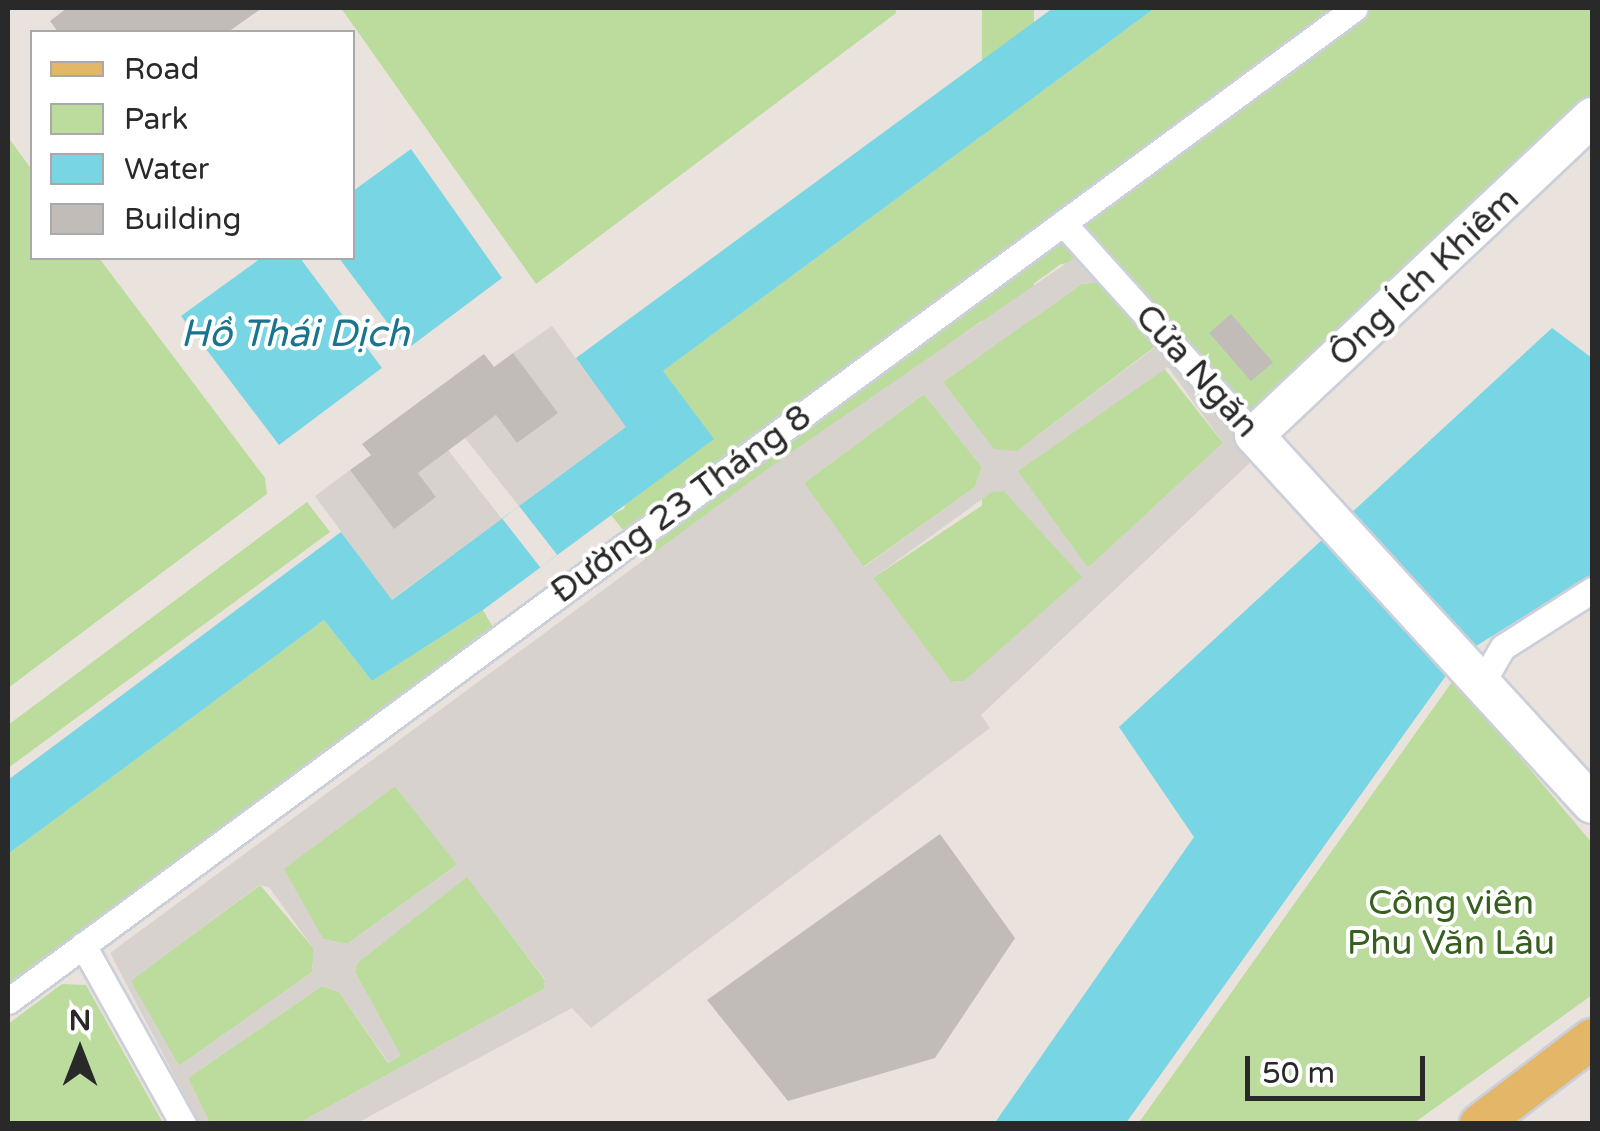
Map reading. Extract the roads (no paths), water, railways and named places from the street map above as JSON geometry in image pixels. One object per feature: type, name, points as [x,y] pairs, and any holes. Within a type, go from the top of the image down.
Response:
[{"type":"main road","points":[[1480,1124],[1592,1039]]},
{"type":"main road","points":[[1517,1124],[1592,1067]]},
{"type":"street","name":"Đường 23 Tháng 8","points":[[8,1001],[1355,8]]},
{"type":"street","name":"Ông Ích Khiêm","points":[[1254,435],[1592,117]]},
{"type":"street","name":"Cửa Ngăn","points":[[1063,223],[1476,673]]},
{"type":"street","points":[[1592,590],[1503,647],[1476,673],[1592,804]]},
{"type":"street","points":[[83,945],[183,1124]]},
{"type":"water","points":[[1053,8],[1155,8],[663,371],[714,439],[483,610],[372,681],[324,620],[8,854],[8,780],[341,532],[392,600],[626,427],[576,358]]},
{"type":"water","name":"Hồ Thái Dịch","points":[[411,149],[502,278],[279,445],[181,316],[258,260],[355,260],[355,190]]},
{"type":"water","points":[[1552,328],[1592,358],[1592,574],[1460,656],[1126,1123],[994,1124],[1194,837],[1119,727]]},
{"type":"park label","name":"Công viên Phu Văn Lâu","points":[[1451,923]]}]
